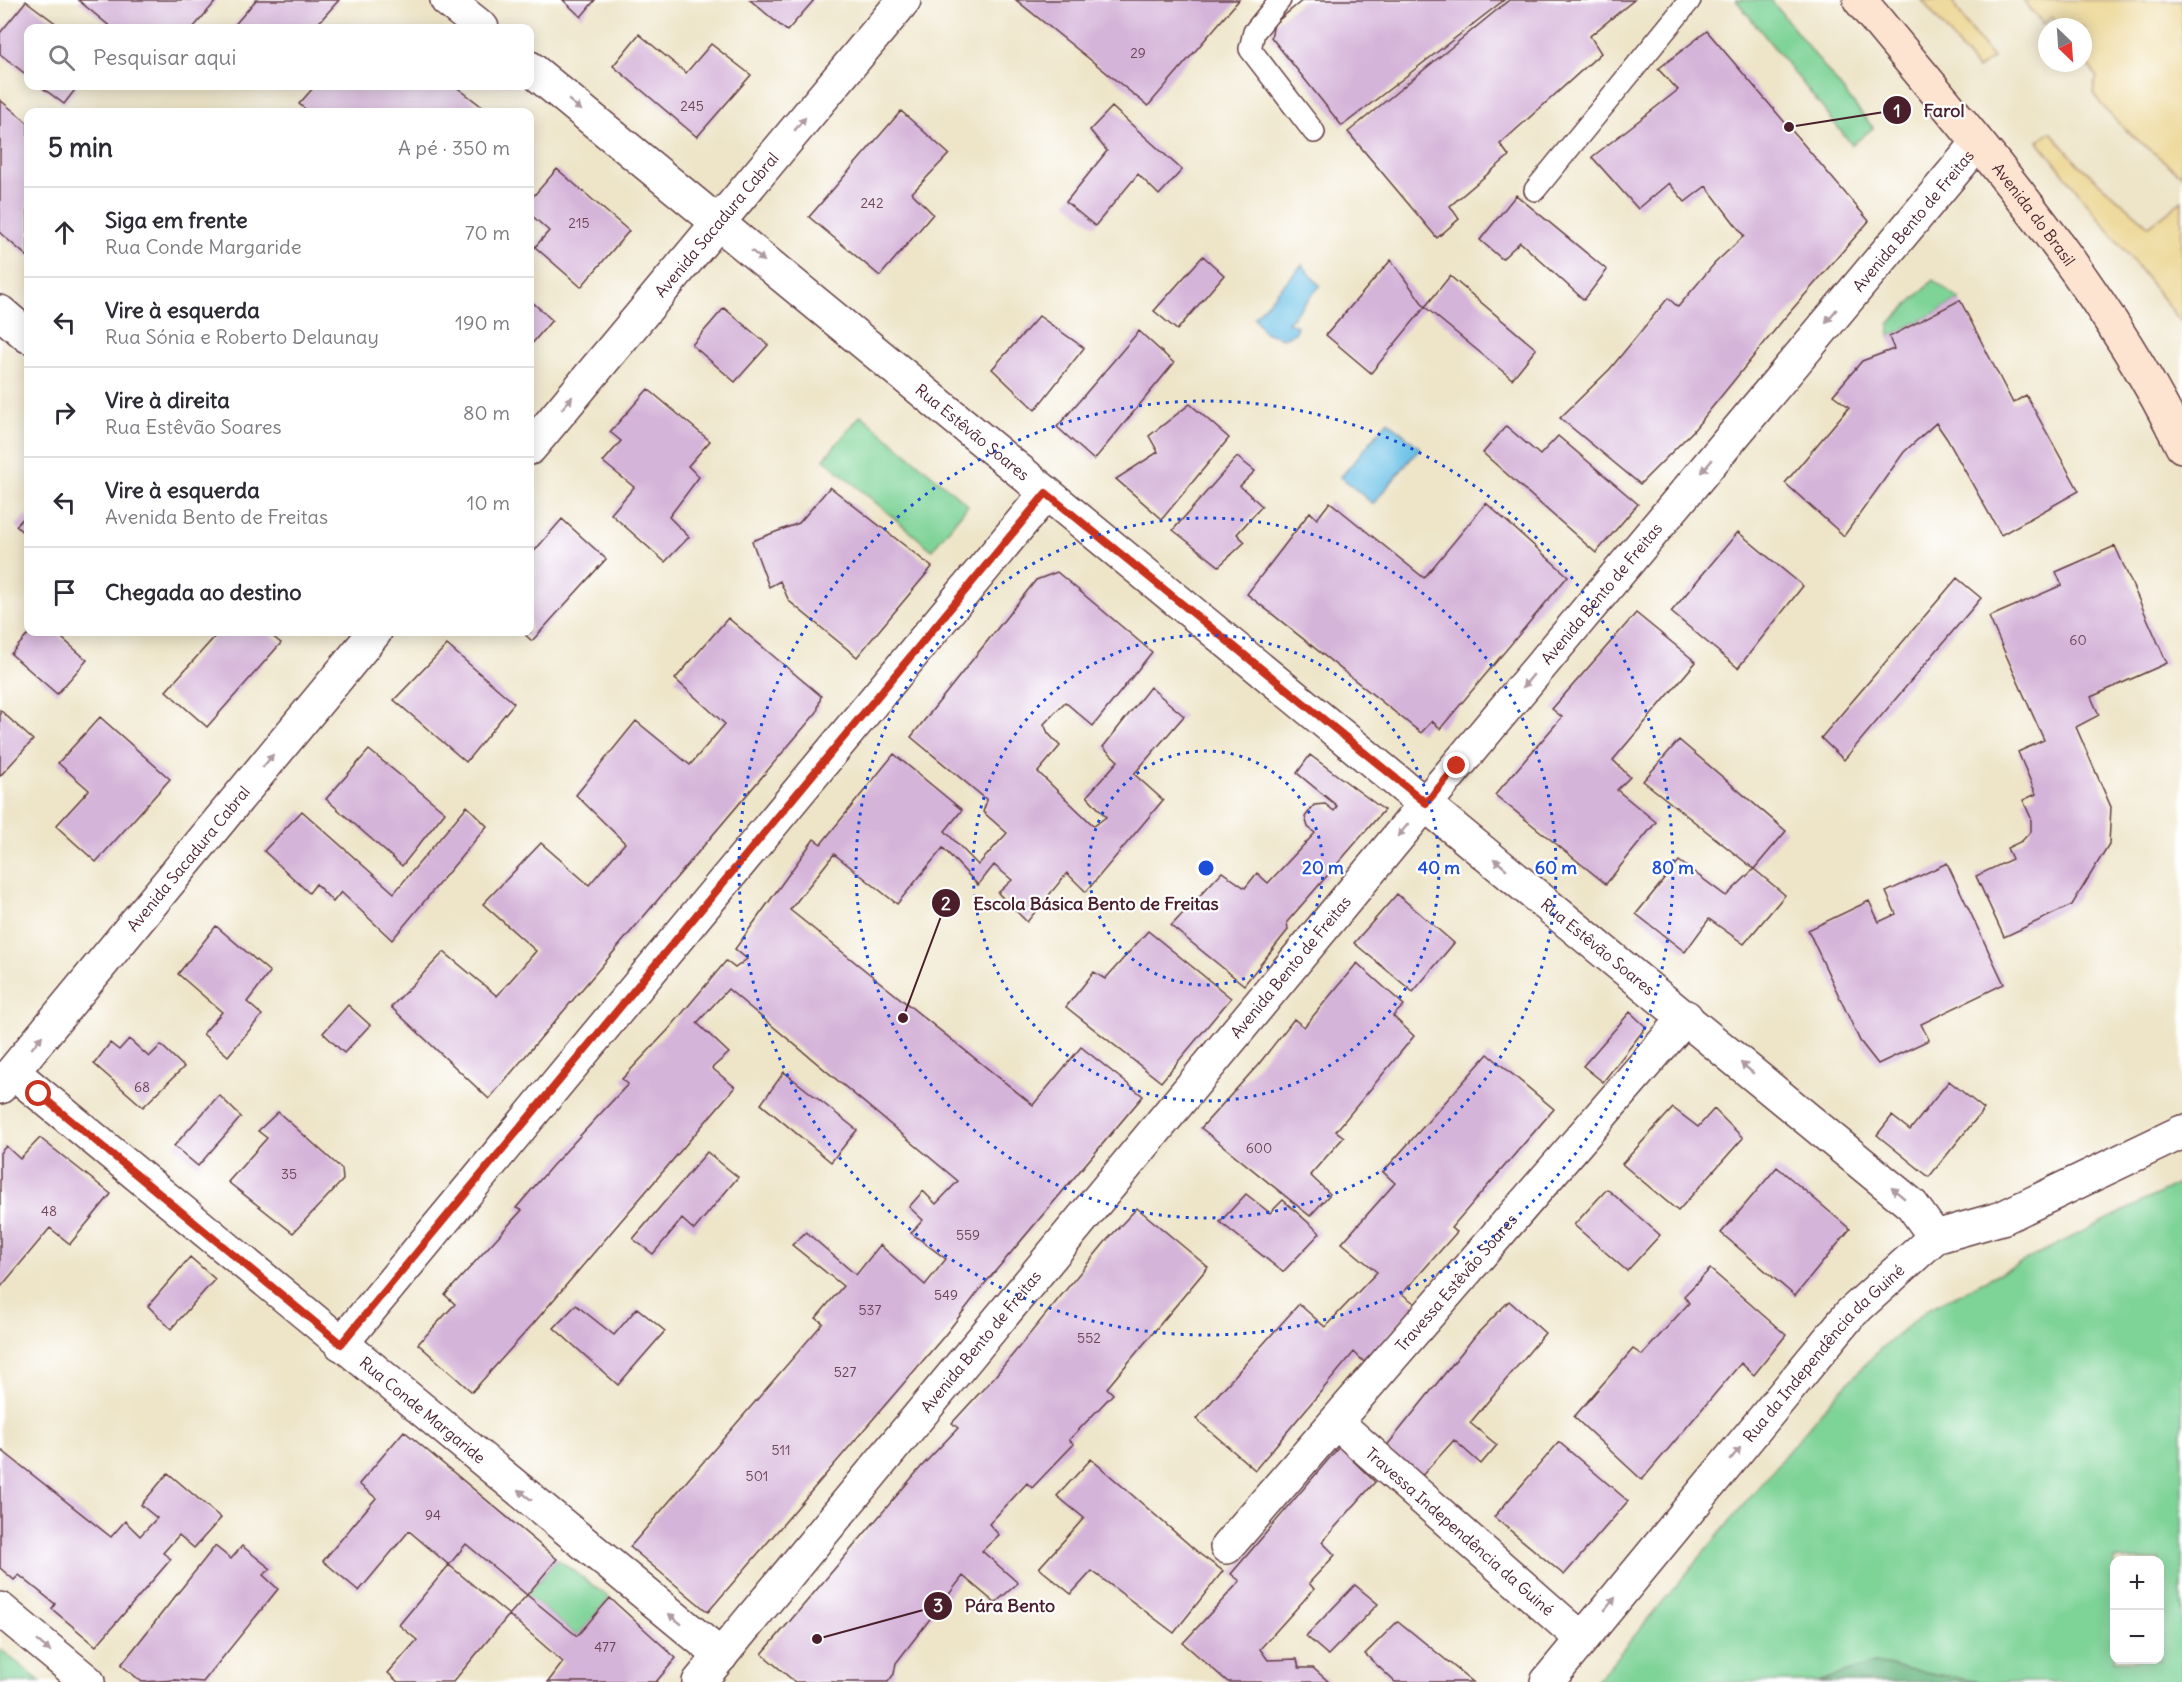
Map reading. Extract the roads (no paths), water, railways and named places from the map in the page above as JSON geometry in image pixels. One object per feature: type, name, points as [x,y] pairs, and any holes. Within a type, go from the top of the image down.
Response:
[{"type":"main road","name":"Avenida do Brasil","points":[[1860,0],[2026,204],[2120,334],[2159,399],[2182,446]]},
{"type":"street","points":[[447,0],[477,24]]},
{"type":"street","name":"Avenida Sacadura Cabral","points":[[534,443],[904,0]]},
{"type":"street","name":"Rua Estêvão Soares","points":[[534,71],[1912,1205],[1935,1238]]},
{"type":"street","name":"Avenida Bento de Freitas","points":[[699,1682],[1426,803],[1978,143]]},
{"type":"street","points":[[0,312],[24,333]]},
{"type":"street","points":[[341,1344],[1046,493]]},
{"type":"street","name":"Avenida Sacadura Cabral","points":[[6,1079],[371,636]]},
{"type":"street","name":"Travessa Estêvão Soares","points":[[1227,1547],[1337,1423],[1686,1017]]},
{"type":"street","name":"Rua Conde Margaride","points":[[6,1079],[341,1344],[721,1656]]},
{"type":"street","name":"Rua da Independência da Guiné","points":[[1547,1682],[1851,1314],[1935,1238],[2002,1218],[2182,1132]]},
{"type":"street","name":"Travessa Independência da Guiné","points":[[1337,1423],[1582,1639]]},
{"type":"street","points":[[0,1609],[88,1682]]},
{"type":"lane","points":[[1280,0],[1254,32],[1250,49],[1314,132]]},
{"type":"lane","points":[[1535,190],[1690,0]]},
{"type":"water","points":[[1302,265],[1320,286],[1288,322],[1297,326],[1295,333],[1283,338],[1264,332],[1254,317]]},
{"type":"water","points":[[1388,421],[1420,448],[1373,504],[1341,477]]},
{"type":"place","name":"Farol","points":[[1789,127]]},
{"type":"place","name":"Escola Básica Bento de Freitas","points":[[903,1018]]},
{"type":"place","name":"Pára Bento","points":[[817,1639]]}]
